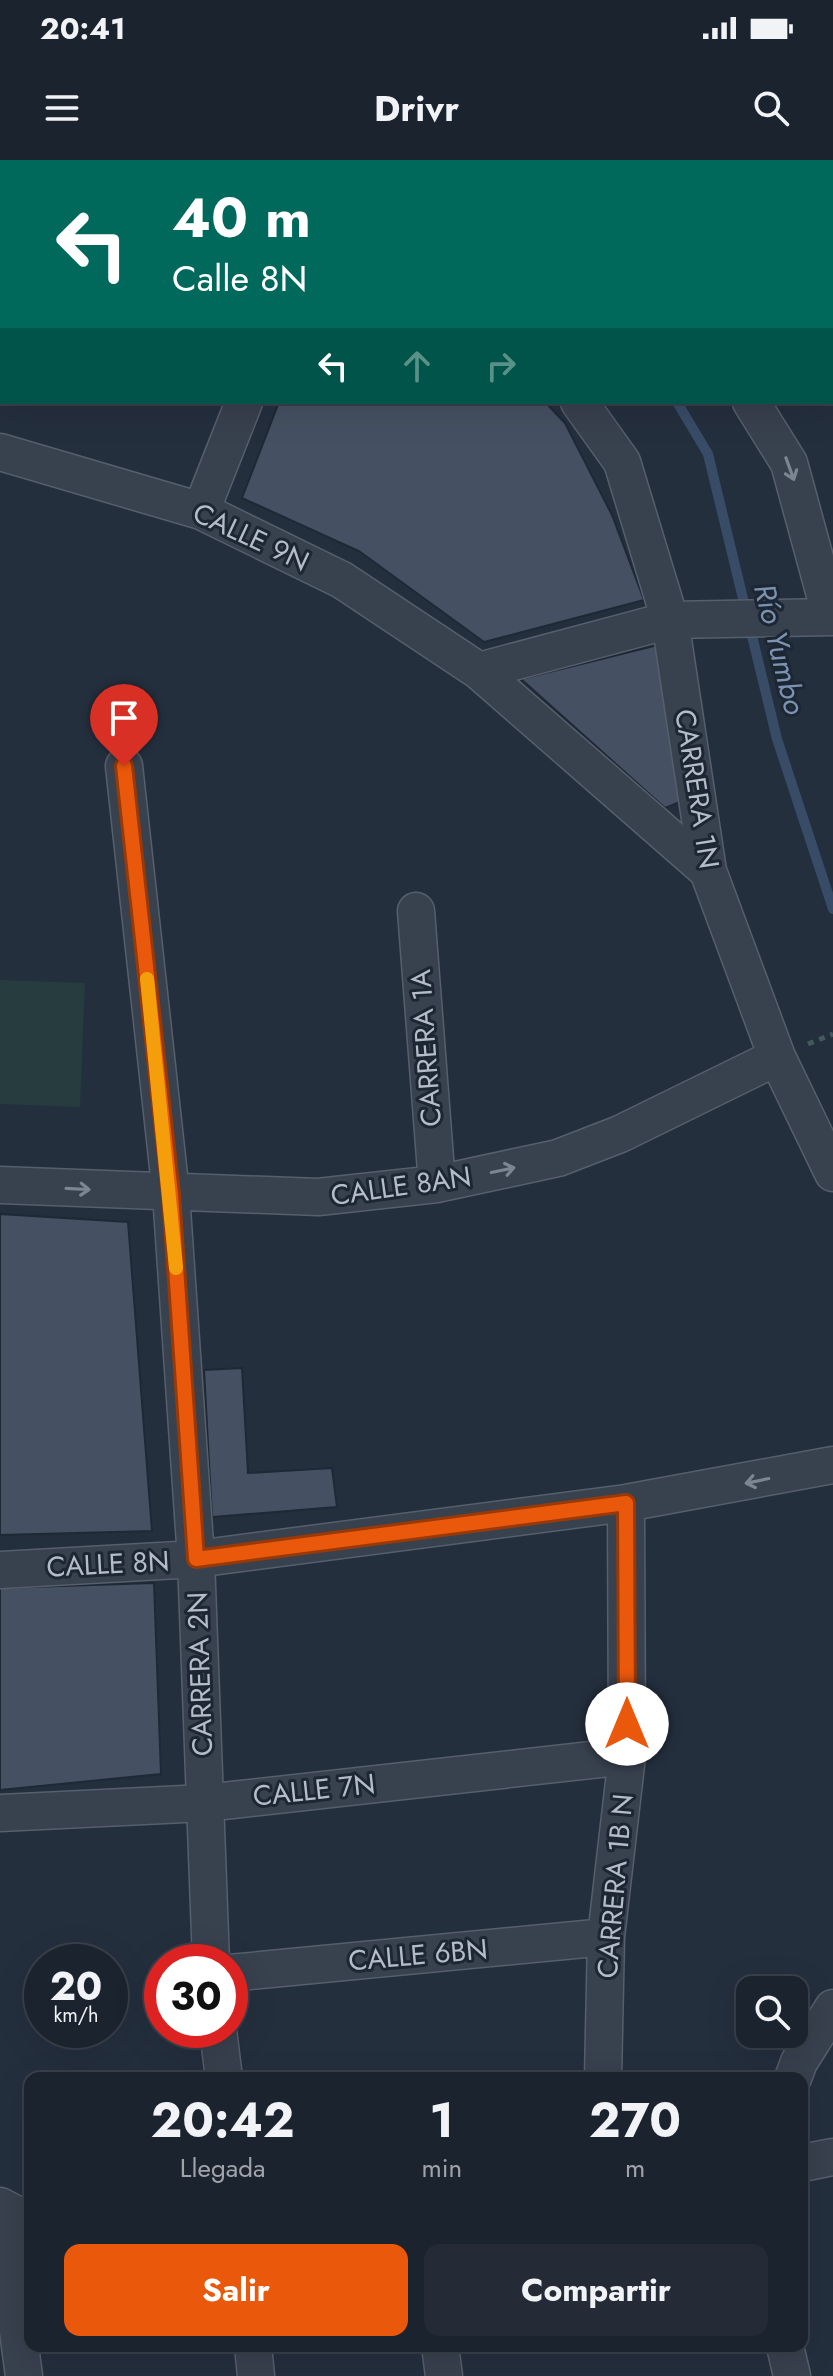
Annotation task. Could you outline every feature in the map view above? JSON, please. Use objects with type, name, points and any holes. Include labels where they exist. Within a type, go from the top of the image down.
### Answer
[{"type":"street","points":[[201,511],[243,404]]},
{"type":"street","name":"CARRERA 1N","points":[[580,404],[622,462],[686,620],[708,871],[777,1057],[833,1173]]},
{"type":"street","points":[[479,671],[686,620],[822,617],[789,463],[752,404]]},
{"type":"street","name":"CALLE 9N","points":[[0,452],[201,511],[342,580],[479,671],[708,871]]},
{"type":"street","name":"CARRERA 2N","points":[[124,766],[171,1194],[196,1559],[210,1944]]},
{"type":"street","name":"CARRERA 1A","points":[[416,911],[437,1184]]},
{"type":"street","name":"CALLE 8AN","points":[[0,1185],[171,1194],[318,1197],[437,1184],[571,1153],[620,1134],[777,1057]]},
{"type":"street","name":"CALLE 8N","points":[[0,1570],[196,1559],[626,1503],[833,1465]]},
{"type":"street","name":"CARRERA 1B N","points":[[603,2072],[606,1937],[627,1756],[626,1503]]},
{"type":"street","name":"CALLE 7N","points":[[0,1813],[205,1803],[627,1756]]},
{"type":"street","name":"CALLE 6BN","points":[[248,1971],[606,1937]]},
{"type":"street","points":[[795,2072],[833,2008]]},
{"type":"street","points":[[220,2048],[223,2072]]},
{"type":"street","points":[[808,2162],[833,2157]]},
{"type":"street","points":[[13,2229],[24,2376]]},
{"type":"street","points":[[254,2352],[256,2376]]},
{"type":"street","points":[[441,2352],[444,2376]]},
{"type":"street","points":[[786,2352],[792,2376]]},
{"type":"path","points":[[816,1041],[833,1034]]},
{"type":"green space","points":[[0,980],[85,983],[80,1107],[0,1104]]},
{"type":"building","points":[[278,404],[547,404],[565,423],[612,515],[644,600],[484,642],[359,551],[242,498]]},
{"type":"building","points":[[670,642],[690,798],[665,808],[521,679]]},
{"type":"building","points":[[0,1214],[128,1222],[152,1531],[0,1535]]},
{"type":"building","points":[[242,1368],[248,1473],[332,1468],[337,1507],[212,1517],[204,1370]]},
{"type":"building","points":[[154,1583],[161,1774],[0,1790],[0,1588]]},
{"type":"waterway","name":"Río Yumbo","points":[[678,404],[708,454],[777,739],[833,909]]},
{"type":"slow traffic","points":[[147,979],[171,1194],[176,1268]]},
{"type":"route","points":[[124,766],[171,1194],[196,1559],[252,1549],[626,1503],[627,1724]]}]
